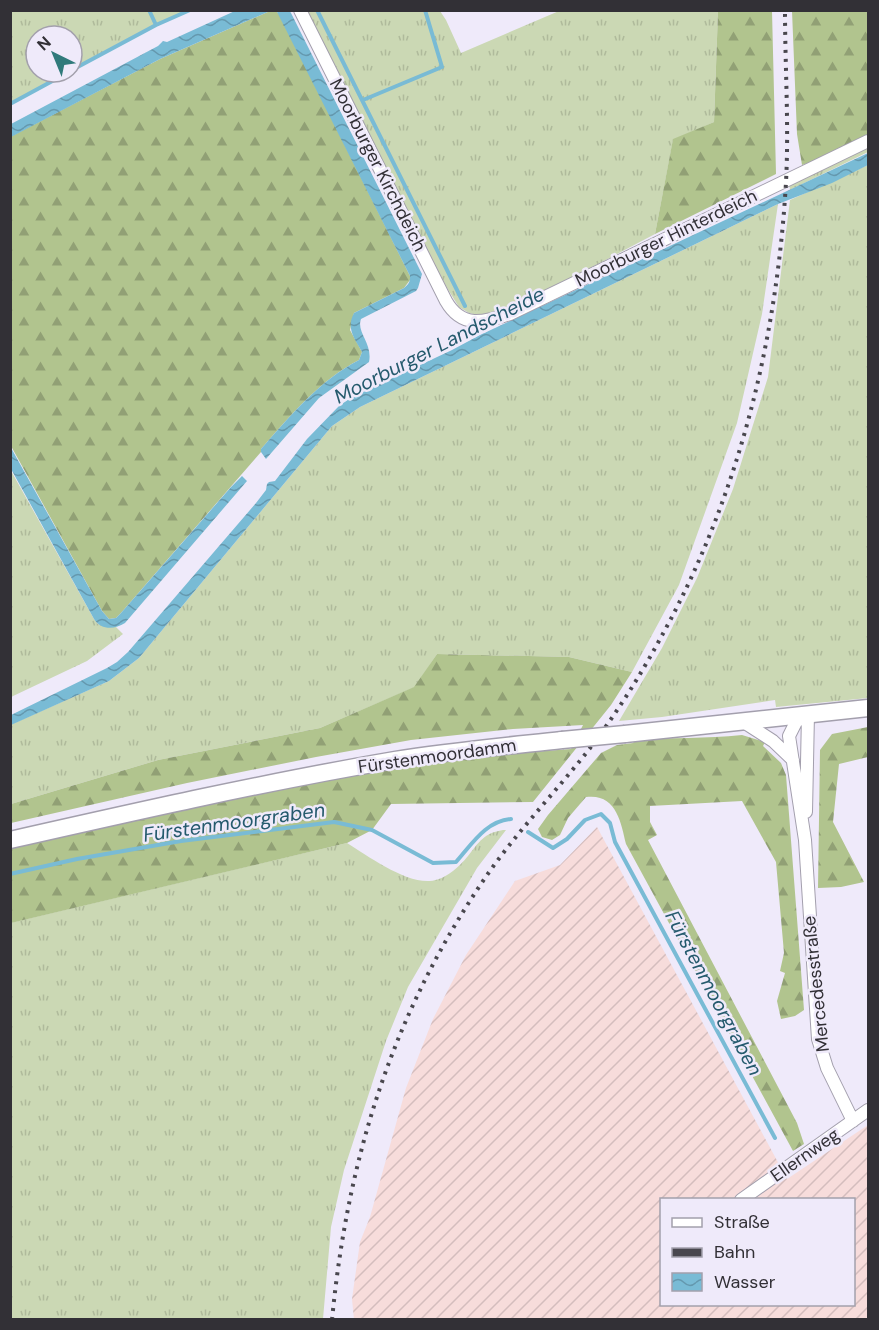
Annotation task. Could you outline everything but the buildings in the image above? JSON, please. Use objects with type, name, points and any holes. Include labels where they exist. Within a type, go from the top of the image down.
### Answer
[{"type":"main road","name":"Fürstenmoordamm","points":[[10,840],[338,770],[455,752],[868,708]]},
{"type":"street","name":"Moorburger Kirchdeich","points":[[300,10],[446,301],[459,317]]},
{"type":"street","name":"Moorburger Hinterdeich","points":[[459,317],[480,321],[510,314],[868,141]]},
{"type":"street","name":"Mercedesstraße","points":[[808,714],[796,722],[790,732],[804,840],[818,1039],[827,1068],[853,1121]]},
{"type":"street","name":"Mercedesstraße","points":[[804,840],[808,790],[808,714]]},
{"type":"street","points":[[742,721],[773,741],[793,760]]},
{"type":"street","name":"Ellernweg","points":[[744,1198],[868,1110]]},
{"type":"shaded area","points":[[597,827],[787,1179],[868,1125],[868,1319],[354,1320],[352,1299],[360,1242],[370,1217],[406,1088],[433,1019],[466,955],[515,881],[560,865]]},
{"type":"green space","points":[[11,10],[190,10],[156,25],[84,64],[84,24],[24,24],[24,84],[47,84],[11,104]]},
{"type":"green space","points":[[270,11],[277,12],[281,17],[410,280],[404,288],[354,313],[350,330],[362,352],[359,360],[318,388],[295,411],[121,613],[116,618],[109,619],[102,611],[11,446],[10,137],[160,59]]},
{"type":"green space","points":[[306,11],[440,11],[461,53],[559,11],[718,11],[714,122],[673,140],[655,234],[513,309],[482,316],[469,313],[459,307],[447,288]]},
{"type":"green space","points":[[718,11],[772,11],[776,174],[655,234],[673,139],[714,122]]},
{"type":"green space","points":[[792,11],[868,11],[868,138],[836,154],[802,165],[797,134]]},
{"type":"green space","points":[[868,146],[868,152],[790,190],[789,183]]},
{"type":"green space","points":[[868,165],[868,698],[776,707],[775,700],[619,721],[662,648],[697,578],[733,489],[768,377],[790,200]]},
{"type":"green space","points":[[778,204],[762,314],[737,423],[679,585],[632,672],[569,657],[437,654],[415,687],[320,728],[158,760],[11,804],[10,725],[109,681],[139,658],[332,426],[360,407]]},
{"type":"green space","points":[[10,469],[94,619],[98,624],[116,627],[123,634],[87,661],[11,697]]},
{"type":"green space","points":[[437,654],[569,657],[632,672],[611,705],[533,802],[391,804],[372,830],[347,843],[11,923],[10,846],[372,771],[463,757],[571,749],[583,725],[513,729],[411,740],[187,783],[11,823],[11,804],[158,760],[320,728],[414,687]]},
{"type":"green space","points":[[868,727],[868,757],[839,764],[833,822],[864,882],[841,887],[818,888],[820,750],[832,734]]},
{"type":"green space","points":[[742,735],[765,742],[763,746],[781,763],[786,775],[804,1010],[795,1016],[781,1019],[777,1001],[785,973],[780,971],[784,953],[776,862],[742,801],[650,806],[650,822],[657,835],[648,840],[797,1123],[804,1144],[793,1151],[626,844],[619,818],[611,804],[596,797],[586,797],[568,818],[560,835],[552,840],[542,837],[538,829],[601,753],[617,745],[633,743],[635,740]]},
{"type":"green space","points":[[506,830],[477,868],[408,987],[386,1041],[344,1170],[331,1227],[323,1319],[11,1319],[10,923],[347,843],[409,878],[436,880],[456,868],[486,836],[496,831]]},
{"type":"water","points":[[237,10],[289,10],[422,274],[416,291],[361,319],[361,329],[369,350],[369,362],[319,398],[266,459],[261,449],[295,411],[318,388],[359,360],[362,352],[351,328],[354,313],[404,288],[409,283],[410,276],[277,12],[270,11],[160,59],[11,137],[11,124],[158,46],[163,41],[167,42]]},
{"type":"water","points":[[868,153],[868,165],[832,183],[778,204],[360,407],[332,426],[139,658],[109,681],[11,725],[11,715],[107,668],[128,652],[256,503],[266,490],[267,484],[275,481],[307,439],[339,406],[352,397]]},
{"type":"water","points":[[10,446],[102,611],[109,619],[116,618],[121,613],[231,487],[242,476],[247,481],[125,623],[108,628],[100,625],[94,619],[11,469]]},
{"type":"waterway","points":[[84,64],[156,25],[149,10]]},
{"type":"waterway","points":[[156,25],[190,10]]},
{"type":"waterway","points":[[317,10],[465,306]]},
{"type":"waterway","points":[[363,100],[442,67],[425,10]]},
{"type":"waterway","points":[[10,104],[47,84]]},
{"type":"waterway","name":"Fürstenmoorgraben","points":[[528,832],[553,848],[567,839],[585,820],[601,814],[610,823],[615,842],[775,1138]]},
{"type":"waterway","name":"Fürstenmoorgraben","points":[[10,874],[77,859],[181,841],[334,822],[372,830],[433,863],[456,862],[487,829],[494,824],[511,819]]},
{"type":"railway","points":[[332,1320],[339,1258],[364,1140],[403,1028],[428,973],[458,920],[492,868],[587,752],[635,683],[687,586],[732,475],[763,360],[781,242],[787,161],[785,10]]},
{"type":"water label","name":"Moorburger Landscheide","points":[[439,345]]}]
